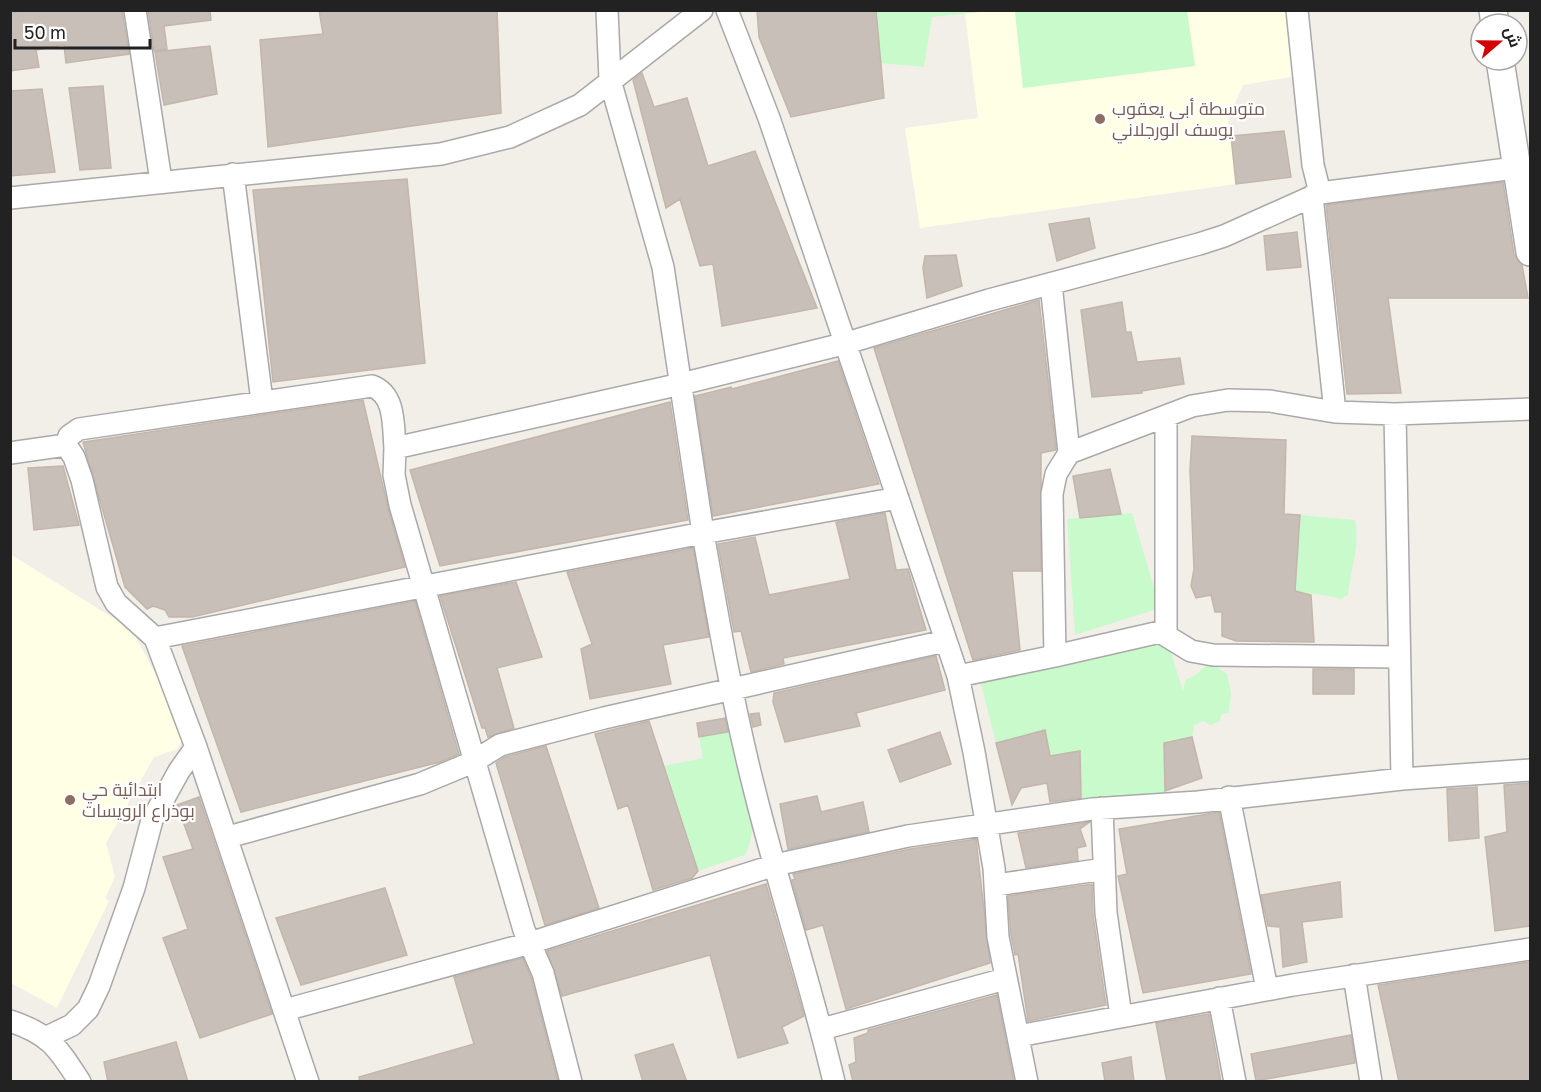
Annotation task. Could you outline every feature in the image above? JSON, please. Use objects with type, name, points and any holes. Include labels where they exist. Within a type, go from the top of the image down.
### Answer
[{"type":"street","points":[[135,10],[161,181]]},
{"type":"street","points":[[607,10],[610,80],[663,267],[703,533],[732,689],[754,791],[822,1029],[832,1081]]},
{"type":"street","points":[[10,198],[441,154],[498,140],[538,126],[580,105],[702,10]]},
{"type":"street","points":[[727,10],[769,118],[958,676],[996,885],[998,937],[1005,979],[1027,1082]]},
{"type":"street","points":[[1297,10],[1335,412]]},
{"type":"street","points":[[1502,72],[1530,252]]},
{"type":"street","points":[[395,448],[681,384],[847,343],[1224,236],[1316,194],[1515,168]]},
{"type":"street","points":[[233,174],[262,401]]},
{"type":"street","points":[[1051,284],[1069,453],[1056,474],[1052,494],[1055,656]]},
{"type":"street","points":[[66,445],[69,436],[79,429],[372,386],[382,391],[389,402],[395,448],[394,479],[422,587],[473,762],[530,943],[549,992],[571,1082]]},
{"type":"street","points":[[1069,453],[1192,406],[1247,399],[1335,412],[1395,414],[1530,410]]},
{"type":"street","points":[[1395,414],[1402,779]]},
{"type":"street","points":[[1166,417],[1166,634]]},
{"type":"street","points":[[10,453],[66,445]]},
{"type":"street","points":[[66,445],[74,457],[81,480],[107,587],[116,603],[155,638],[228,837],[308,1082]]},
{"type":"street","points":[[155,638],[898,498]]},
{"type":"street","points":[[958,676],[1155,633],[1166,634],[1191,651],[1213,655],[1398,657]]},
{"type":"street","points":[[228,837],[420,784],[473,762],[500,745],[945,641]]},
{"type":"street","points":[[45,1038],[72,1025],[87,1009],[99,986],[134,888],[152,820],[179,771],[196,747]]},
{"type":"street","points":[[285,1010],[530,943],[775,865],[908,836],[1102,808],[1229,798],[1402,779],[1530,770]]},
{"type":"street","points":[[1229,798],[1267,989]]},
{"type":"street","points":[[1102,808],[1111,956],[1121,1016]]},
{"type":"street","points":[[996,885],[1104,869]]},
{"type":"street","points":[[1018,1036],[1267,989],[1530,949]]},
{"type":"street","points":[[1354,975],[1371,1082]]},
{"type":"street","points":[[822,1029],[1005,979]]},
{"type":"street","points":[[1219,998],[1234,1082]]},
{"type":"street","points":[[10,1021],[36,1030],[59,1050],[80,1082]]},
{"type":"shaded area","name":"متوسطة أبي يعقوب يوسف الورجلاني","points":[[989,10],[1015,11],[1023,87],[1195,66],[1187,11],[1292,11],[1302,75],[1243,85],[1228,120],[1236,184],[920,228],[905,128],[978,118],[965,13]]},
{"type":"shaded area","name":"ابتدائية حي بوذراع الرويسات","points":[[10,554],[131,629],[187,732],[177,749],[154,757],[106,843],[115,877],[105,898],[109,901],[57,1008],[11,983]]},
{"type":"green space","points":[[876,11],[989,11],[932,17],[924,67],[879,63]]},
{"type":"green space","points":[[1015,11],[1187,11],[1195,66],[1023,88]]},
{"type":"green space","points":[[1132,513],[1160,608],[1075,635],[1067,519]]},
{"type":"green space","points":[[1300,515],[1355,520],[1356,549],[1348,595],[1340,599],[1295,591]]},
{"type":"green space","points":[[1166,636],[1183,691],[1186,679],[1211,663],[1227,674],[1231,693],[1229,712],[1221,715],[1220,721],[1210,725],[1204,721],[1194,725],[1192,737],[1164,744],[1165,793],[1081,800],[1080,751],[1050,756],[1045,730],[996,743],[979,676]]},
{"type":"green space","points":[[738,730],[753,809],[750,840],[745,855],[698,871],[664,766],[703,758],[699,737]]},
{"type":"building","points":[[22,10],[122,10],[129,54],[66,63],[64,45],[36,50],[39,67],[10,71],[10,14]]},
{"type":"building","points":[[148,10],[210,10],[211,20],[164,26],[167,49],[154,51]]},
{"type":"building","points":[[319,10],[497,10],[501,113],[268,147],[260,40],[323,34]]},
{"type":"building","points":[[757,10],[876,10],[884,98],[791,117],[759,37]]},
{"type":"building","points":[[210,46],[217,94],[164,105],[155,52]]},
{"type":"building","points":[[642,73],[654,107],[687,98],[708,166],[755,151],[817,308],[722,326],[713,264],[700,266],[680,199],[666,208],[633,80]]},
{"type":"building","points":[[103,86],[111,168],[80,170],[69,88]]},
{"type":"building","points":[[42,89],[55,172],[10,176],[10,91]]},
{"type":"building","points":[[1284,131],[1291,177],[1236,184],[1231,136]]},
{"type":"building","points":[[407,179],[425,363],[273,382],[253,190]]},
{"type":"building","points":[[1503,182],[1514,254],[1522,265],[1528,298],[1388,298],[1401,393],[1347,394],[1326,205]]},
{"type":"building","points":[[1089,218],[1095,248],[1057,261],[1049,224]]},
{"type":"building","points":[[1297,232],[1301,267],[1267,270],[1264,236]]},
{"type":"building","points":[[956,255],[962,286],[927,298],[923,268],[925,256]]},
{"type":"building","points":[[1039,300],[1056,450],[1041,453],[1041,571],[1012,571],[1020,650],[973,660],[874,348]]},
{"type":"building","points":[[1122,302],[1126,332],[1131,332],[1137,362],[1180,358],[1184,384],[1142,391],[1142,393],[1092,397],[1081,310]]},
{"type":"building","points":[[838,361],[879,484],[713,516],[695,396],[731,387],[732,389]]},
{"type":"building","points":[[363,400],[388,508],[405,567],[192,617],[169,617],[165,610],[153,606],[147,609],[125,587],[83,442]]},
{"type":"building","points":[[670,402],[688,520],[440,566],[410,470]]},
{"type":"building","points":[[1192,436],[1286,440],[1284,514],[1300,515],[1295,591],[1311,595],[1314,642],[1236,641],[1222,636],[1222,612],[1215,612],[1211,595],[1196,598],[1191,586],[1194,569],[1190,470]]},
{"type":"building","points":[[63,466],[79,525],[34,530],[28,468]]},
{"type":"building","points":[[1110,469],[1121,514],[1080,518],[1073,476]]},
{"type":"building","points":[[885,513],[896,570],[908,569],[926,630],[783,658],[784,664],[751,672],[741,631],[734,632],[718,544],[755,537],[769,595],[850,579],[836,522]]},
{"type":"building","points":[[693,548],[709,637],[663,645],[671,684],[590,699],[581,649],[592,644],[567,572]]},
{"type":"building","points":[[516,582],[542,657],[497,668],[514,728],[488,737],[485,728],[482,728],[440,596]]},
{"type":"building","points":[[415,601],[459,754],[440,762],[241,812],[182,646]]},
{"type":"building","points":[[936,656],[945,690],[856,713],[860,726],[785,742],[773,702],[774,693]]},
{"type":"building","points":[[1313,669],[1354,669],[1354,694],[1313,694]]},
{"type":"building","points":[[759,713],[761,725],[753,727],[750,714]]},
{"type":"building","points":[[725,718],[728,732],[699,737],[697,723]]},
{"type":"building","points":[[649,721],[698,871],[692,878],[653,890],[628,805],[618,809],[595,734]]},
{"type":"building","points":[[1045,730],[1050,756],[1080,751],[1081,798],[1050,802],[1047,783],[1021,788],[1012,805],[996,743]]},
{"type":"building","points":[[940,732],[951,764],[900,782],[888,750]]},
{"type":"building","points":[[1192,737],[1202,778],[1165,791],[1164,743]]},
{"type":"building","points":[[546,746],[599,908],[545,925],[496,763],[505,757]]},
{"type":"building","points":[[1530,783],[1530,926],[1495,931],[1485,837],[1507,832],[1504,785]]},
{"type":"building","points":[[1477,787],[1479,838],[1449,841],[1447,789]]},
{"type":"building","points":[[817,796],[821,812],[863,802],[869,832],[788,849],[780,804]]},
{"type":"building","points":[[199,797],[272,1014],[200,1038],[163,938],[188,929],[163,857],[193,849],[177,805]]},
{"type":"building","points":[[1219,812],[1251,974],[1143,993],[1118,876],[1127,874],[1119,829]]},
{"type":"building","points":[[1090,822],[1080,829],[1086,846],[1077,848],[1078,860],[1026,868],[1018,833]]},
{"type":"building","points":[[976,839],[990,963],[846,1009],[823,925],[806,930],[792,880],[795,879],[793,874],[910,849]]},
{"type":"building","points":[[1340,882],[1342,917],[1302,922],[1307,962],[1283,967],[1280,927],[1268,926],[1261,895]]},
{"type":"building","points":[[766,884],[804,1016],[782,1027],[788,1043],[738,1058],[710,955],[562,996],[547,951]]},
{"type":"building","points":[[1092,884],[1093,915],[1106,1005],[1028,1021],[1018,954],[1015,955],[1011,935],[1008,896]]},
{"type":"building","points":[[385,888],[407,955],[301,985],[276,918]]},
{"type":"building","points":[[523,958],[531,977],[558,1082],[360,1082],[359,1077],[474,1044],[454,977]]},
{"type":"building","points":[[1530,962],[1530,1082],[1399,1082],[1378,985]]},
{"type":"building","points":[[997,995],[1014,1082],[853,1082],[849,1065],[856,1062],[854,1038],[868,1033],[868,1030]]},
{"type":"building","points":[[1209,1014],[1221,1082],[1167,1082],[1156,1023]]},
{"type":"building","points":[[1351,1035],[1355,1063],[1256,1081],[1251,1054]]},
{"type":"building","points":[[176,1042],[188,1082],[108,1082],[104,1062]]},
{"type":"building","points":[[673,1044],[687,1082],[643,1082],[635,1055]]},
{"type":"building","points":[[1131,1057],[1134,1082],[1105,1082],[1102,1063]]},
{"type":"place","name":"متوسطة أبي يعقوب يوسف الورجلاني","points":[[1100,119]]},
{"type":"place","name":"ابتدائية حي بوذراع الرويسات","points":[[70,800]]}]
